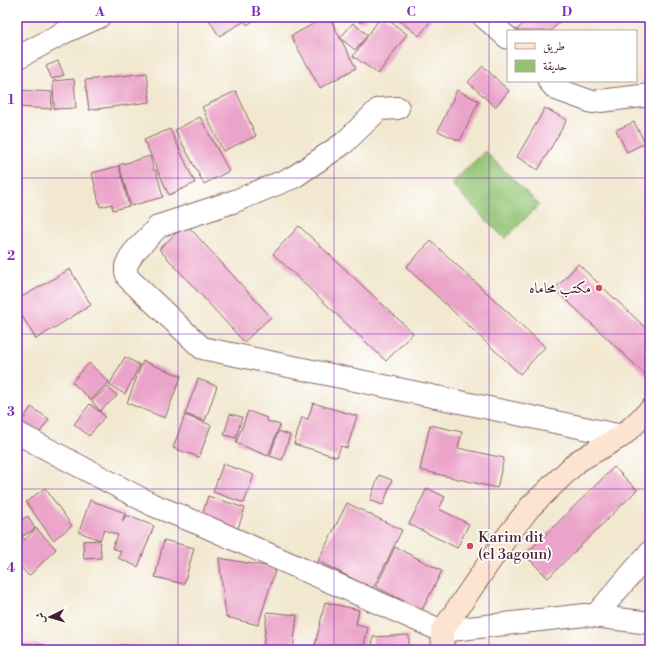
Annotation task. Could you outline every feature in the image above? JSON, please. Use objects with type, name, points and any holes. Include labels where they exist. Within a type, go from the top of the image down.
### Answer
[{"type":"street","points":[[17,58],[65,32],[99,17]]},
{"type":"street","points":[[484,17],[507,37]]},
{"type":"street","points":[[549,82],[556,89],[592,102],[650,95]]},
{"type":"street","points":[[398,108],[379,109],[344,143],[294,177],[235,201],[159,226],[133,253],[126,266],[128,278],[202,348],[622,436]]},
{"type":"street","points":[[443,640],[506,538],[530,507],[578,461],[622,436],[650,410]]},
{"type":"street","points":[[17,433],[153,505],[207,527],[443,640],[585,616],[650,623]]},
{"type":"street","points":[[596,616],[650,552]]},
{"type":"green space","points":[[485,151],[539,205],[505,239],[451,184]]},
{"type":"building","points":[[54,17],[88,17],[62,33]]},
{"type":"building","points":[[207,17],[259,17],[247,25],[245,21],[219,36]]},
{"type":"building","points":[[326,17],[329,17],[356,68],[320,88],[291,36]]},
{"type":"building","points":[[356,17],[369,17],[360,23]]},
{"type":"building","points":[[381,17],[384,17],[407,34],[378,74],[353,56]]},
{"type":"building","points":[[434,17],[419,36],[396,18]]},
{"type":"building","points":[[525,17],[564,17],[552,30],[517,30],[527,19]]},
{"type":"building","points":[[353,23],[368,35],[355,50],[340,38]]},
{"type":"building","points":[[58,61],[64,75],[52,79],[46,66]]},
{"type":"building","points":[[483,66],[509,91],[495,107],[468,82]]},
{"type":"building","points":[[147,73],[150,102],[89,110],[85,80]]},
{"type":"building","points":[[74,79],[76,108],[54,109],[53,81]]},
{"type":"building","points":[[17,90],[52,92],[51,109],[17,107]]},
{"type":"building","points":[[457,90],[479,101],[460,141],[438,131]]},
{"type":"building","points":[[236,91],[256,136],[223,151],[202,107]]},
{"type":"building","points":[[545,108],[567,120],[538,170],[517,157]]},
{"type":"building","points":[[200,117],[229,171],[204,184],[175,130]]},
{"type":"building","points":[[634,122],[645,143],[627,152],[616,130]]},
{"type":"building","points":[[170,129],[195,183],[169,195],[144,140]]},
{"type":"building","points":[[150,156],[154,171],[156,170],[163,197],[131,206],[119,165]]},
{"type":"building","points":[[119,166],[129,206],[113,210],[112,204],[100,207],[92,173]]},
{"type":"building","points":[[186,224],[271,317],[244,342],[159,249]]},
{"type":"building","points":[[299,226],[413,333],[386,361],[273,254]]},
{"type":"building","points":[[431,241],[545,347],[520,374],[406,267]]},
{"type":"building","points":[[578,264],[650,332],[650,379],[555,289]]},
{"type":"building","points":[[70,269],[91,305],[36,339],[17,308],[17,300]]},
{"type":"building","points":[[125,357],[140,365],[125,394],[109,385]]},
{"type":"building","points":[[143,361],[181,376],[165,418],[127,403]]},
{"type":"building","points":[[89,363],[109,382],[91,400],[72,382]]},
{"type":"building","points":[[198,379],[217,386],[205,421],[185,414]]},
{"type":"building","points":[[108,387],[117,396],[100,411],[92,401]]},
{"type":"building","points":[[313,403],[357,416],[347,448],[341,446],[337,457],[294,444],[302,417],[308,419]]},
{"type":"building","points":[[90,404],[105,416],[89,436],[74,424]]},
{"type":"building","points":[[31,407],[49,419],[34,441],[17,429]]},
{"type":"building","points":[[248,411],[267,418],[267,421],[280,425],[268,456],[236,443]]},
{"type":"building","points":[[230,414],[242,417],[236,438],[224,435]]},
{"type":"building","points":[[185,415],[211,425],[199,457],[173,448]]},
{"type":"building","points":[[430,425],[462,432],[458,448],[504,458],[497,488],[420,470]]},
{"type":"building","points":[[278,431],[290,435],[282,460],[270,456]]},
{"type":"building","points":[[223,464],[254,475],[244,503],[213,492]]},
{"type":"building","points":[[614,467],[637,490],[548,578],[525,555]]},
{"type":"building","points":[[379,475],[392,480],[383,505],[370,500]]},
{"type":"building","points":[[45,488],[72,526],[53,540],[26,502]]},
{"type":"building","points":[[427,488],[445,497],[439,509],[469,524],[457,548],[409,524]]},
{"type":"building","points":[[208,496],[245,508],[237,531],[201,519]]},
{"type":"building","points":[[90,500],[125,513],[122,522],[126,515],[154,526],[138,567],[118,558],[121,551],[112,548],[118,535],[104,530],[100,540],[79,532]]},
{"type":"building","points":[[347,503],[402,530],[373,589],[318,561]]},
{"type":"building","points":[[28,516],[35,529],[23,536],[17,526],[17,522]]},
{"type":"building","points":[[36,528],[56,549],[29,576],[17,563],[17,532],[25,540]]},
{"type":"building","points":[[100,540],[101,558],[84,559],[83,541]]},
{"type":"building","points":[[164,540],[194,548],[184,584],[155,577]]},
{"type":"building","points":[[395,547],[442,571],[422,610],[376,587]]},
{"type":"building","points":[[219,558],[276,568],[258,625],[226,617]]},
{"type":"building","points":[[325,602],[359,610],[356,624],[368,627],[363,650],[314,650]]},
{"type":"building","points":[[267,612],[297,615],[293,650],[263,649]]},
{"type":"building","points":[[409,635],[409,650],[372,650],[373,637]]},
{"type":"building","points":[[17,643],[45,645],[45,650],[17,650]]},
{"type":"building","points":[[120,645],[143,649],[143,650],[119,650]]},
{"type":"place","name":"مكتب محاماه","points":[[599,288]]},
{"type":"place","name":"Karim dit (el 3agoun)","points":[[470,546]]}]
